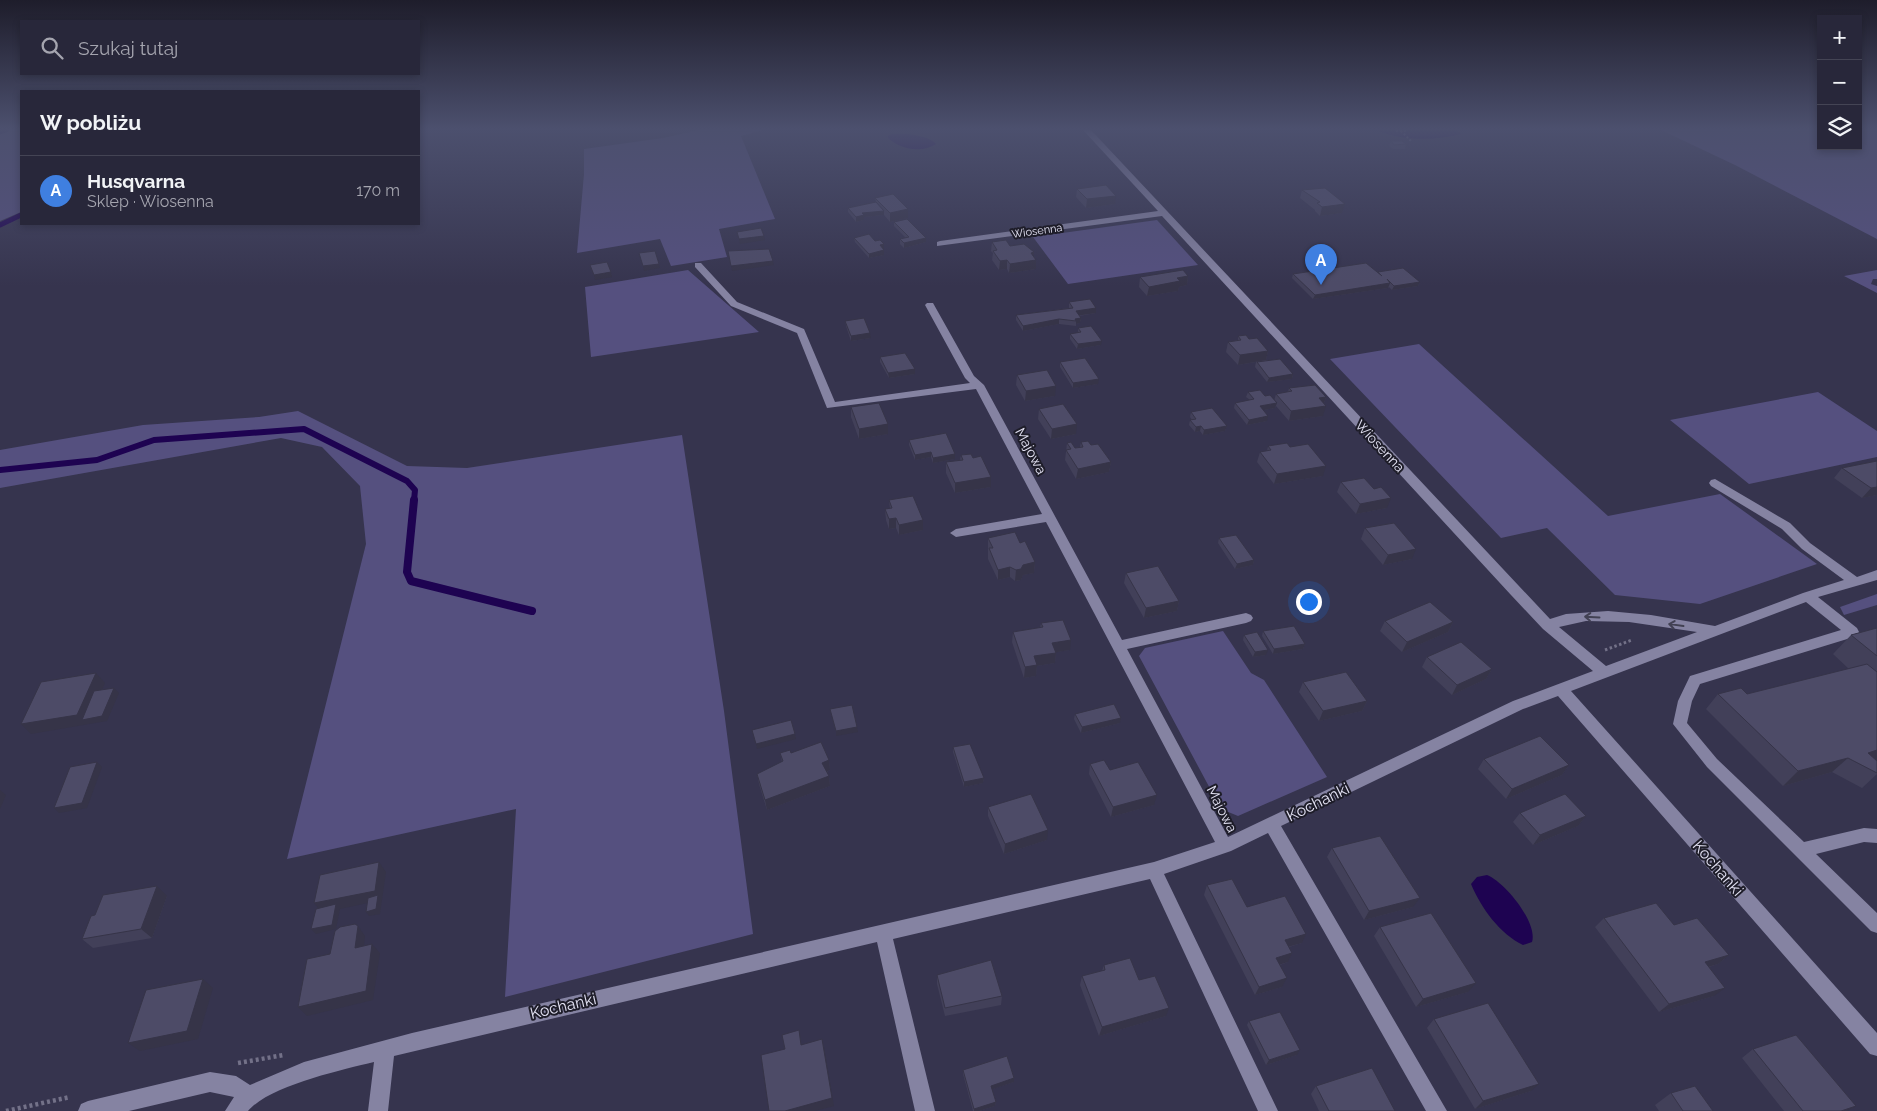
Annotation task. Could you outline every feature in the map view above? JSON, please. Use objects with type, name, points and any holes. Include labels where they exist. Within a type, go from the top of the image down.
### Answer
[{"type":"street","name":"Wiosenna","points":[[1135,182],[1548,625],[1604,672]]},
{"type":"street","name":"Wiosenna","points":[[940,244],[1164,213]]},
{"type":"street","points":[[698,265],[734,304],[800,331],[831,406],[979,385]]},
{"type":"street","name":"Majowa","points":[[930,305],[970,378],[979,385],[1225,846]]},
{"type":"street","points":[[1715,483],[1786,526],[1806,546],[1854,582]]},
{"type":"street","points":[[956,533],[1049,517]]},
{"type":"street","name":"Kochanki","points":[[235,1111],[248,1096],[304,1071],[385,1049],[1154,870],[1225,846],[1518,705],[1808,596],[1877,575]]},
{"type":"street","points":[[1808,596],[1852,632],[1695,680],[1686,693],[1681,709],[1680,724],[1712,763],[1877,925]]},
{"type":"street","points":[[1548,625],[1563,619],[1582,616],[1637,619],[1716,630]]},
{"type":"street","points":[[1118,646],[1246,618]]},
{"type":"street","name":"Kochanki","points":[[1560,688],[1877,1047]]},
{"type":"street","points":[[1272,824],[1437,1111]]},
{"type":"street","points":[[1802,850],[1864,835],[1877,836]]},
{"type":"street","points":[[1154,870],[1268,1111]]},
{"type":"street","points":[[883,933],[925,1111]]},
{"type":"street","points":[[378,1111],[385,1049]]},
{"type":"street","points":[[88,1111],[210,1082],[236,1086],[248,1096]]},
{"type":"path","points":[[229,1064],[265,1060],[293,1053]]},
{"type":"path","points":[[6,1111],[74,1096]]},
{"type":"shaded area","points":[[0,182],[20,182],[20,212],[0,221]]},
{"type":"shaded area","points":[[583,182],[760,182],[775,219],[719,229],[727,257],[671,266],[660,239],[577,253]]},
{"type":"shaded area","points":[[1767,182],[1877,182],[1877,239]]},
{"type":"shaded area","points":[[1157,220],[1198,265],[1068,284],[1033,237]]},
{"type":"shaded area","points":[[688,270],[759,332],[591,357],[585,287]]},
{"type":"shaded area","points":[[1877,270],[1877,279],[1873,279],[1871,284],[1877,286],[1877,293],[1844,276]]},
{"type":"shaded area","points":[[1419,344],[1608,516],[1720,494],[1817,564],[1700,604],[1615,595],[1547,528],[1501,538],[1330,359]]},
{"type":"shaded area","points":[[1818,392],[1877,431],[1877,457],[1749,484],[1670,420]]},
{"type":"shaded area","points":[[298,411],[407,466],[467,468],[682,435],[724,711],[753,934],[505,997],[516,809],[287,859],[366,544],[360,486],[322,447],[281,438],[0,488],[0,450],[143,425],[259,417]]},
{"type":"shaded area","points":[[1877,594],[1877,605],[1844,615],[1840,607]]},
{"type":"shaded area","points":[[1223,631],[1251,673],[1264,680],[1327,777],[1238,816],[1221,809],[1139,656],[1145,648]]},
{"type":"shaded area","points":[[1487,875],[1511,894],[1519,904],[1530,924],[1533,934],[1532,942],[1523,945],[1515,940],[1499,927],[1486,911],[1471,884],[1477,877]]},
{"type":"building","points":[[1106,185],[1116,196],[1087,199],[1077,189]]},
{"type":"building","points":[[1325,188],[1345,204],[1322,207],[1317,203],[1320,202],[1302,190]]},
{"type":"building","points":[[893,194],[908,209],[890,213],[875,198]]},
{"type":"building","points":[[876,202],[884,211],[862,213],[864,215],[856,217],[848,208]]},
{"type":"building","points":[[907,219],[926,238],[904,243],[900,239],[909,237],[894,222]]},
{"type":"building","points":[[761,228],[764,236],[739,239],[737,232]]},
{"type":"building","points":[[869,234],[875,241],[880,240],[884,244],[880,245],[884,250],[869,254],[854,238]]},
{"type":"building","points":[[1006,240],[1010,246],[1024,244],[1034,252],[1031,253],[1036,260],[1010,264],[1007,260],[1000,261],[993,251],[997,250],[992,242]]},
{"type":"building","points":[[769,249],[773,261],[731,266],[728,251]]},
{"type":"building","points":[[655,251],[659,264],[643,266],[639,253]]},
{"type":"building","points":[[607,262],[611,272],[594,275],[590,265]]},
{"type":"building","points":[[1366,263],[1382,276],[1378,272],[1403,268],[1420,282],[1394,286],[1387,279],[1390,283],[1315,295],[1293,274]]},
{"type":"building","points":[[1183,270],[1188,276],[1177,278],[1180,281],[1149,287],[1140,277]]},
{"type":"building","points":[[1090,299],[1096,308],[1076,311],[1081,318],[1075,319],[1076,321],[1059,319],[1023,326],[1016,315],[1073,308],[1069,302]]},
{"type":"building","points":[[864,318],[870,333],[851,336],[845,321]]},
{"type":"building","points":[[1091,326],[1102,341],[1078,344],[1070,334],[1081,332],[1078,328]]},
{"type":"building","points":[[1246,335],[1249,339],[1257,338],[1268,351],[1240,355],[1228,342],[1241,340],[1238,336]]},
{"type":"building","points":[[905,353],[915,369],[888,373],[880,357]]},
{"type":"building","points":[[1085,358],[1099,379],[1073,383],[1060,362]]},
{"type":"building","points":[[1280,359],[1293,374],[1269,378],[1257,362]]},
{"type":"building","points":[[1047,370],[1056,386],[1026,391],[1017,375]]},
{"type":"building","points":[[1315,385],[1326,397],[1319,398],[1326,406],[1291,411],[1276,394],[1292,391],[1289,388]]},
{"type":"building","points":[[1260,390],[1265,396],[1270,395],[1277,403],[1260,406],[1268,416],[1249,420],[1235,403],[1254,399],[1248,392]]},
{"type":"building","points":[[879,403],[888,424],[859,429],[851,407]]},
{"type":"building","points":[[1063,404],[1077,424],[1052,429],[1039,409]]},
{"type":"building","points":[[1212,408],[1227,426],[1204,430],[1201,426],[1196,427],[1190,420],[1196,419],[1191,412]]},
{"type":"building","points":[[946,433],[955,454],[933,458],[931,452],[915,455],[909,440]]},
{"type":"building","points":[[1088,441],[1091,445],[1098,444],[1111,462],[1078,469],[1066,450],[1071,449],[1067,443],[1071,442],[1075,448],[1083,447],[1081,442]]},
{"type":"building","points":[[1287,443],[1290,447],[1308,444],[1326,466],[1277,474],[1260,452],[1271,450],[1268,446]]},
{"type":"building","points":[[971,454],[973,458],[981,456],[991,477],[955,483],[946,462],[963,460],[961,455]]},
{"type":"building","points":[[1877,461],[1877,487],[1871,488],[1842,468]]},
{"type":"building","points":[[1364,478],[1374,489],[1381,487],[1391,498],[1360,504],[1341,482]]},
{"type":"building","points":[[913,496],[923,520],[899,525],[896,518],[889,519],[885,509],[892,508],[889,500]]},
{"type":"building","points":[[1394,523],[1416,549],[1388,555],[1365,528]]},
{"type":"building","points":[[1015,532],[1020,543],[1025,541],[1035,562],[1023,565],[1021,569],[1016,570],[1010,567],[998,570],[989,548],[993,548],[988,538]]},
{"type":"building","points":[[1236,535],[1254,560],[1237,564],[1219,538]]},
{"type":"building","points":[[1158,566],[1179,601],[1146,608],[1126,573]]},
{"type":"building","points":[[1430,602],[1453,622],[1407,642],[1385,621]]},
{"type":"building","points":[[1063,620],[1071,640],[1052,643],[1056,653],[1034,656],[1037,665],[1025,667],[1013,632],[1043,627],[1041,623]]},
{"type":"building","points":[[1294,626],[1305,644],[1274,649],[1263,631]]},
{"type":"building","points":[[1877,628],[1877,656],[1851,635]]},
{"type":"building","points":[[1257,632],[1268,650],[1255,652],[1244,635]]},
{"type":"building","points":[[1461,642],[1492,669],[1457,685],[1427,657]]},
{"type":"building","points":[[1867,664],[1877,672],[1877,750],[1868,753],[1877,761],[1877,773],[1848,758],[1798,771],[1718,694],[1741,688],[1747,694]]},
{"type":"building","points":[[1346,672],[1367,701],[1323,711],[1303,682]]},
{"type":"building","points":[[96,673],[77,715],[21,724],[41,682]]},
{"type":"building","points":[[114,688],[102,716],[82,720],[94,691]]},
{"type":"building","points":[[1114,704],[1121,718],[1082,727],[1075,714]]},
{"type":"building","points":[[852,705],[857,727],[836,731],[830,709]]},
{"type":"building","points":[[791,720],[795,734],[756,744],[752,730]]},
{"type":"building","points":[[1540,736],[1569,765],[1512,789],[1484,759]]},
{"type":"building","points":[[821,742],[829,760],[822,763],[829,776],[765,800],[757,774],[783,761],[780,753],[790,750],[791,753]]},
{"type":"building","points":[[970,744],[984,778],[964,782],[953,747]]},
{"type":"building","points":[[1104,760],[1110,770],[1138,762],[1157,795],[1113,807],[1090,764]]},
{"type":"building","points":[[97,762],[82,803],[54,808],[70,767]]},
{"type":"building","points":[[1031,794],[1048,830],[1005,844],[988,807]]},
{"type":"building","points":[[1565,794],[1586,816],[1540,835],[1520,813]]},
{"type":"building","points":[[1380,836],[1420,898],[1369,911],[1332,848]]},
{"type":"building","points":[[379,862],[375,891],[314,903],[320,875]]},
{"type":"building","points":[[1232,879],[1247,907],[1285,896],[1306,934],[1285,940],[1292,953],[1276,958],[1287,978],[1259,987],[1207,885]]},
{"type":"building","points":[[157,886],[141,929],[82,939],[91,916],[95,915],[103,895]]},
{"type":"building","points":[[378,895],[376,909],[366,912],[368,898]]},
{"type":"building","points":[[1656,903],[1674,925],[1697,918],[1729,955],[1705,962],[1725,988],[1669,1004],[1604,918]]},
{"type":"building","points":[[336,904],[332,925],[311,929],[316,909]]},
{"type":"building","points":[[1431,913],[1476,983],[1423,999],[1380,927]]},
{"type":"building","points":[[355,924],[358,926],[355,948],[372,944],[366,991],[298,1007],[307,959],[330,954],[335,931],[340,927]]},
{"type":"building","points":[[1130,958],[1139,980],[1155,976],[1169,1008],[1102,1027],[1082,976],[1105,970],[1104,965]]},
{"type":"building","points":[[991,960],[1002,996],[945,1008],[937,975]]},
{"type":"building","points":[[203,979],[187,1031],[128,1043],[146,990]]},
{"type":"building","points":[[1488,1003],[1539,1084],[1483,1101],[1434,1019]]},
{"type":"building","points":[[1280,1012],[1300,1050],[1269,1060],[1249,1021]]},
{"type":"building","points":[[799,1030],[801,1045],[822,1039],[832,1098],[785,1111],[769,1111],[761,1055],[785,1049],[782,1035]]},
{"type":"building","points":[[1796,1035],[1856,1106],[1841,1111],[1803,1111],[1753,1049]]},
{"type":"building","points":[[1007,1056],[1014,1078],[991,1086],[996,1102],[974,1109],[963,1070]]},
{"type":"building","points":[[1372,1068],[1395,1111],[1329,1111],[1316,1086]]},
{"type":"building","points":[[1695,1086],[1713,1111],[1683,1111],[1671,1093]]},
{"type":"waterway","points":[[0,225],[20,215]]},
{"type":"waterway","points":[[0,470],[97,460],[154,440],[304,429],[407,481],[415,490],[414,501]]},
{"type":"waterway","points":[[414,500],[407,572],[411,581],[532,611]]},
{"type":"place","name":"Husqvarna","points":[[1321,285]]}]
